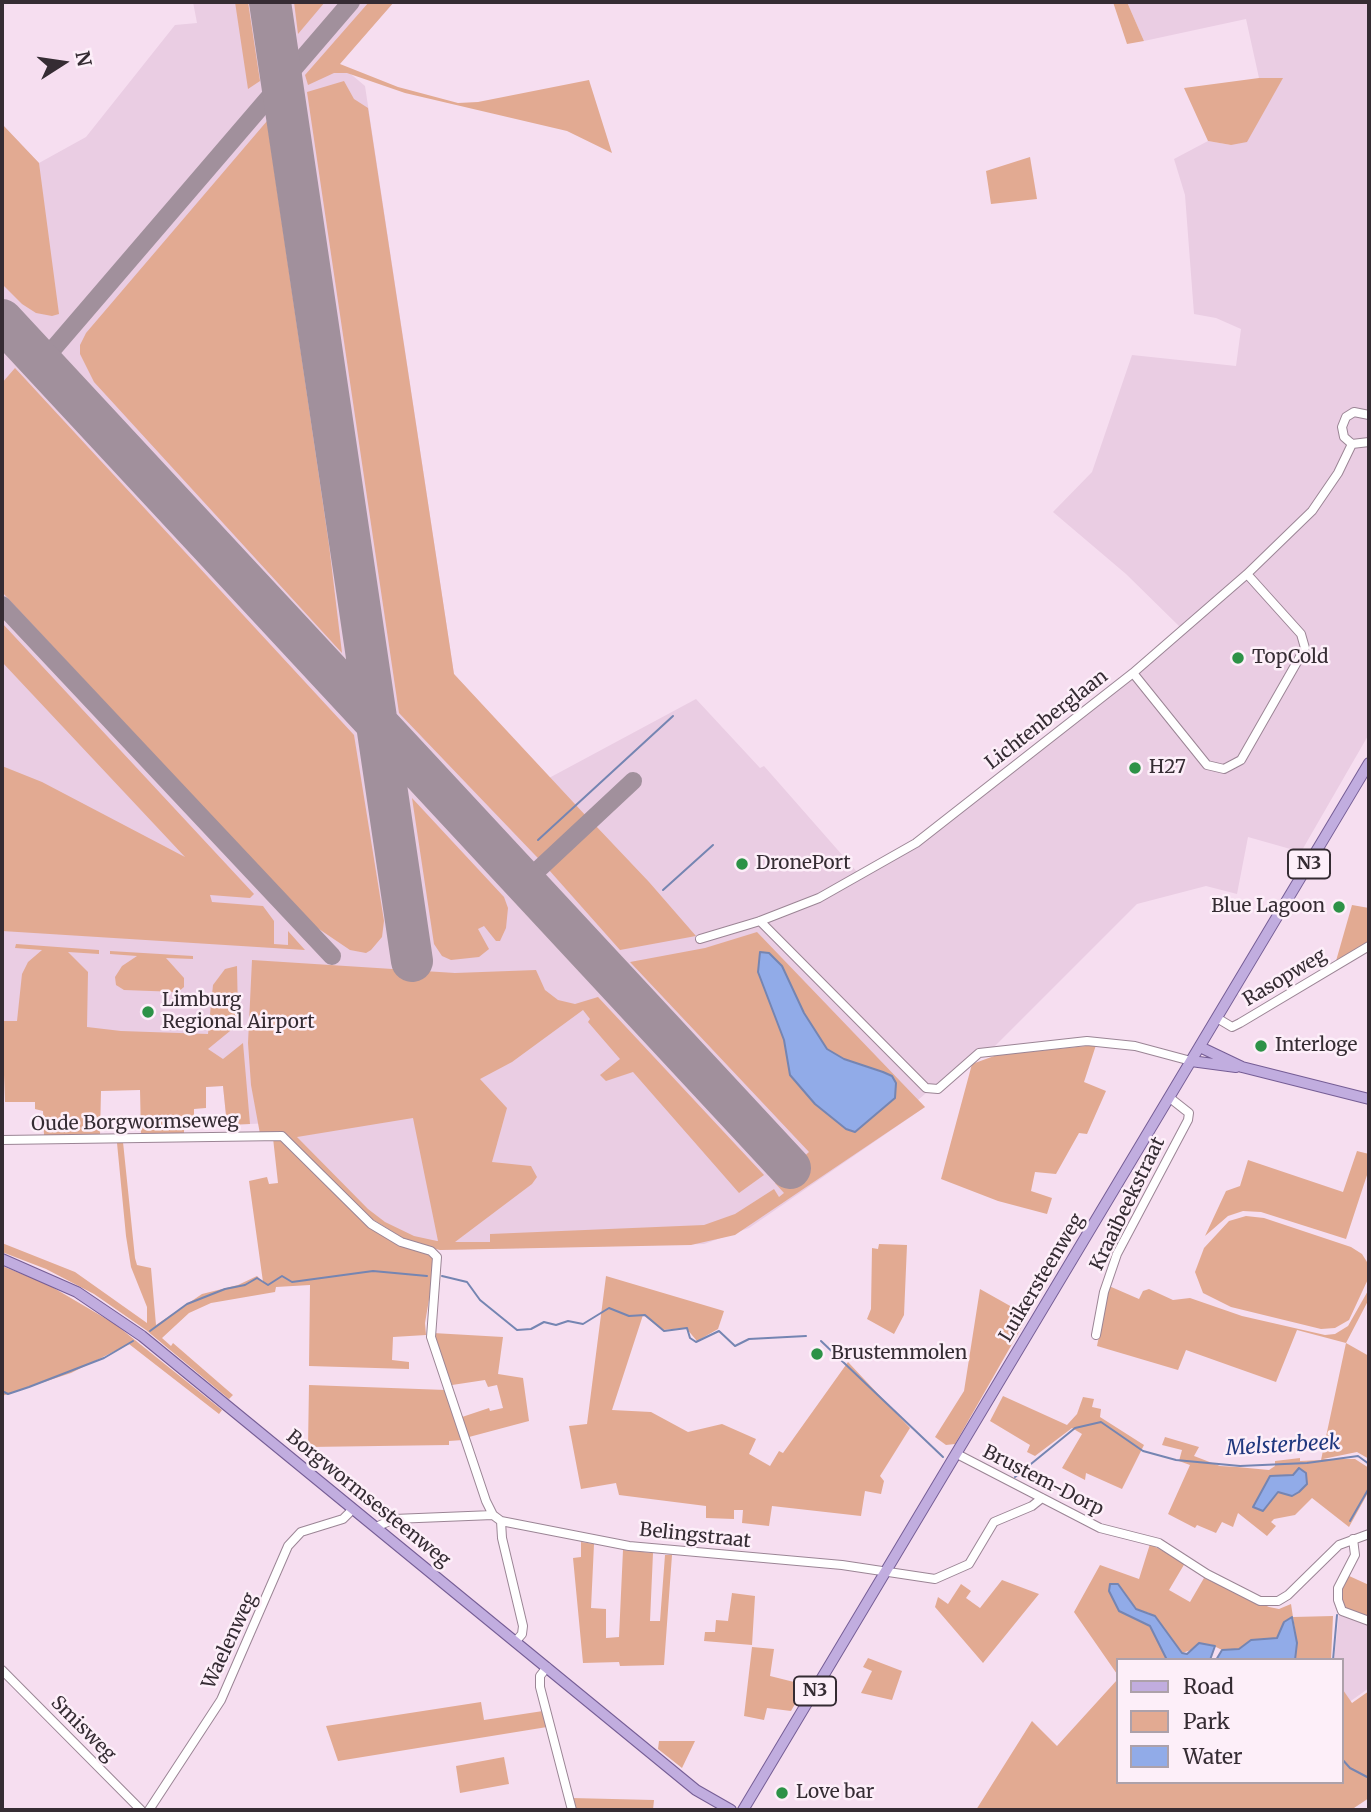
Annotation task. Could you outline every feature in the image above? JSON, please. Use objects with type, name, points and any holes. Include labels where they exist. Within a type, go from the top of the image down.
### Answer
[{"type":"main road","name":"Luikersteenweg","points":[[743,1810],[1369,763]]},
{"type":"main road","points":[[1200,1047],[1242,1067]]},
{"type":"main road","points":[[1191,1061],[1242,1067],[1369,1099]]},
{"type":"main road","name":"Borgwormsesteenweg","points":[[2,1259],[60,1283],[120,1319],[547,1667],[696,1790],[715,1810]]},
{"type":"main road","name":"Borgwormsesteenweg","points":[[696,1790],[731,1810]]},
{"type":"street","points":[[1368,411],[1354,412],[1343,422],[1344,437],[1352,444],[1369,442]]},
{"type":"street","name":"Lichtenberglaan","points":[[700,939],[760,921],[819,898],[916,843],[1133,673],[1247,574],[1312,511],[1338,473],[1352,444]]},
{"type":"street","points":[[1133,673],[1207,765],[1224,769],[1241,760],[1305,648],[1301,634],[1247,574]]},
{"type":"street","points":[[760,921],[926,1088],[938,1089],[979,1053],[1033,1046],[1105,1041],[1191,1061]]},
{"type":"street","name":"Rasopweg","points":[[1217,1018],[1232,1027],[1369,946]]},
{"type":"street","name":"Kraaibeekstraat","points":[[1096,1335],[1104,1292],[1117,1254],[1188,1121],[1189,1113],[1170,1098]]},
{"type":"street","name":"Oude Borgwormseweg","points":[[2,1139],[282,1136],[361,1217],[379,1230],[435,1254],[437,1272],[430,1314],[431,1337],[493,1515]]},
{"type":"street","name":"Brustem-Dorp","points":[[957,1454],[1100,1528],[1159,1543],[1207,1574],[1260,1601],[1278,1601],[1288,1595],[1329,1553],[1353,1539],[1369,1534]]},
{"type":"street","name":"Belingstraat","points":[[501,1521],[629,1546],[886,1572],[927,1580],[959,1571],[972,1560],[994,1522],[1032,1506],[1042,1497]]},
{"type":"street","name":"Waelenweg","points":[[149,1810],[220,1700],[288,1546],[301,1532],[338,1521],[353,1509]]},
{"type":"street","points":[[376,1527],[394,1519],[493,1515],[501,1521],[502,1538],[523,1626],[522,1634],[515,1642]]},
{"type":"street","points":[[1353,1539],[1355,1555],[1338,1588],[1338,1600],[1342,1611],[1369,1621]]},
{"type":"street","points":[[547,1667],[540,1676],[540,1687],[572,1810]]},
{"type":"street","name":"Smisweg","points":[[2,1671],[141,1810]]},
{"type":"shaded area","name":"Limburg Regional Airport","points":[[193,2],[394,2],[339,64],[365,86],[454,674],[549,778],[696,699],[760,768],[764,766],[858,873],[912,842],[1114,684],[1180,627],[1126,574],[1053,512],[1092,472],[1132,355],[1236,366],[1241,329],[1216,318],[1194,314],[1185,195],[1174,159],[1208,141],[1231,145],[1282,78],[1259,78],[1246,19],[1144,41],[1127,2],[1369,2],[1369,734],[1301,852],[1248,837],[1237,894],[1206,886],[1137,904],[993,1048],[976,1050],[918,1100],[925,1107],[749,1228],[704,1244],[440,1250],[395,1235],[273,1123],[227,1125],[223,1086],[96,1091],[97,1048],[2,1042],[2,124],[39,163],[86,137],[175,25],[197,23]]},
{"type":"shaded area","points":[[1339,1614],[1369,1625],[1369,1688],[1343,1707],[1343,1658],[1334,1658]]},
{"type":"green space","points":[[235,2],[248,2],[260,81],[248,89]]},
{"type":"green space","points":[[294,2],[325,2],[298,34]]},
{"type":"green space","points":[[369,2],[394,2],[340,64],[398,87],[458,103],[478,102],[589,80],[612,153],[567,131],[405,93],[347,73],[334,73],[308,85],[305,75]]},
{"type":"green space","points":[[1113,2],[1127,2],[1144,41],[1127,44]]},
{"type":"green space","points":[[1259,78],[1283,78],[1247,142],[1231,145],[1208,141],[1184,88]]},
{"type":"green space","points":[[344,81],[354,99],[368,108],[454,674],[587,817],[539,859],[399,713],[307,92]]},
{"type":"green space","points":[[267,121],[329,545],[342,653],[94,382],[80,354],[80,345],[86,333]]},
{"type":"green space","points":[[2,124],[39,163],[59,314],[52,316],[36,313],[22,304],[2,284]]},
{"type":"green space","points":[[1030,157],[1037,199],[991,204],[986,171]]},
{"type":"green space","points":[[15,368],[354,735],[384,921],[382,937],[371,950],[366,953],[350,950],[313,925],[2,592],[2,383]]},
{"type":"green space","points":[[2,623],[254,894],[250,898],[210,895],[212,902],[263,906],[274,921],[274,944],[288,945],[288,931],[305,950],[2,931],[2,766],[42,782],[185,857],[2,662]]},
{"type":"green space","points":[[412,798],[504,897],[508,908],[506,928],[500,941],[496,941],[484,926],[478,929],[489,949],[479,957],[451,960],[442,956],[434,944]]},
{"type":"green space","points":[[595,825],[696,936],[620,950],[549,870]]},
{"type":"green space","points":[[1352,905],[1369,908],[1369,945],[1336,961]]},
{"type":"green space","points":[[757,932],[925,1107],[735,1235],[691,1245],[440,1250],[411,1243],[364,1214],[281,1131],[260,1134],[251,1085],[248,1043],[252,960],[455,973],[536,970],[545,990],[558,1000],[575,1004],[598,997],[764,1175],[739,1193],[633,1072],[606,1081],[600,1075],[620,1059],[588,1022],[590,1019],[583,1010],[512,1062],[480,1079],[507,1108],[492,1162],[531,1166],[537,1177],[532,1184],[455,1242],[490,1242],[490,1234],[704,1225],[735,1214],[774,1189],[779,1197],[784,1193],[775,1183],[809,1152],[630,962],[705,948]],"holes":[[[413,1118],[438,1241],[414,1236],[385,1222],[368,1209],[297,1137]]]},
{"type":"green space","points":[[16,944],[99,950],[99,954],[68,952],[88,972],[87,1027],[121,1031],[208,1034],[213,985],[225,969],[237,966],[238,1016],[230,1031],[208,1049],[223,1059],[243,1043],[250,1124],[227,1125],[223,1086],[206,1087],[206,1108],[194,1109],[194,1116],[184,1116],[184,1134],[141,1135],[140,1090],[101,1091],[100,1135],[44,1135],[43,1111],[35,1109],[35,1102],[5,1102],[2,1021],[17,1021],[22,974],[28,962],[42,950],[15,948]]},
{"type":"green space","points":[[110,951],[193,956],[193,959],[166,958],[184,978],[184,987],[178,992],[124,990],[116,985],[115,977],[122,966],[137,956],[110,954]]},
{"type":"green space","points":[[1096,1045],[1084,1082],[1106,1091],[1087,1134],[1079,1133],[1056,1174],[1035,1172],[1031,1191],[1052,1198],[1047,1214],[998,1201],[941,1179],[972,1064],[997,1055]]},
{"type":"green space","points":[[273,1138],[279,1138],[365,1223],[433,1254],[434,1270],[425,1323],[426,1335],[393,1337],[392,1360],[409,1362],[409,1369],[309,1366],[310,1285],[276,1287],[275,1292],[211,1303],[189,1313],[162,1338],[171,1346],[173,1343],[233,1395],[229,1399],[146,1330],[94,1294],[46,1269],[2,1252],[2,1243],[75,1272],[147,1323],[147,1307],[131,1267],[126,1236],[117,1143],[123,1142],[135,1258],[137,1265],[151,1268],[156,1325],[202,1294],[238,1285],[257,1276],[263,1282],[249,1181],[267,1177],[269,1184],[278,1183]]},
{"type":"green space","points":[[1357,1151],[1369,1154],[1369,1169],[1346,1239],[1261,1212],[1243,1211],[1228,1216],[1205,1236],[1226,1191],[1240,1186],[1248,1160],[1343,1192]]},
{"type":"green space","points":[[1246,1216],[1264,1218],[1351,1247],[1362,1254],[1367,1262],[1369,1277],[1349,1320],[1335,1328],[1321,1329],[1231,1307],[1203,1293],[1195,1272],[1204,1248],[1229,1221]]},
{"type":"green space","points":[[879,1244],[907,1245],[904,1315],[894,1334],[867,1319],[871,1309],[872,1248],[878,1249]]},
{"type":"green space","points":[[2,1266],[47,1284],[115,1324],[222,1410],[219,1414],[129,1344],[71,1373],[2,1396]]},
{"type":"green space","points":[[606,1276],[724,1311],[718,1329],[697,1341],[686,1328],[662,1330],[643,1315],[612,1410],[651,1412],[688,1432],[722,1424],[756,1439],[749,1454],[770,1466],[779,1451],[783,1453],[848,1362],[910,1428],[880,1476],[884,1481],[881,1494],[865,1491],[861,1516],[772,1506],[769,1526],[742,1523],[743,1510],[734,1510],[734,1519],[706,1518],[706,1506],[619,1495],[616,1483],[581,1489],[569,1426],[587,1424]]},
{"type":"green space","points":[[1109,1286],[1139,1299],[1143,1291],[1149,1289],[1173,1300],[1190,1298],[1242,1316],[1325,1335],[1335,1334],[1348,1326],[1369,1289],[1369,1299],[1346,1343],[1297,1330],[1276,1382],[1186,1350],[1178,1370],[1097,1346]]},
{"type":"green space","points":[[980,1289],[1028,1316],[955,1444],[946,1445],[935,1437],[964,1391]]},
{"type":"green space","points":[[433,1333],[503,1337],[498,1374],[523,1378],[529,1421],[469,1437],[462,1417],[489,1408],[490,1411],[503,1408],[497,1385],[488,1387],[485,1380],[452,1385]]},
{"type":"green space","points":[[1346,1343],[1369,1356],[1369,1459],[1357,1452],[1323,1459],[1355,1459],[1369,1468],[1369,1491],[1349,1527],[1312,1498],[1295,1515],[1274,1519],[1271,1522],[1276,1526],[1267,1536],[1238,1513],[1233,1527],[1222,1522],[1216,1533],[1197,1525],[1195,1528],[1168,1514],[1190,1465],[1179,1461],[1182,1450],[1162,1445],[1165,1437],[1199,1447],[1194,1456],[1220,1466],[1269,1470],[1275,1466],[1275,1461],[1300,1458],[1300,1461],[1321,1460]]},
{"type":"green space","points":[[309,1385],[446,1390],[463,1440],[449,1441],[449,1445],[308,1447]]},
{"type":"green space","points":[[1003,1396],[1067,1425],[1077,1414],[1083,1397],[1094,1399],[1092,1407],[1101,1409],[1100,1417],[1144,1445],[1122,1489],[1086,1473],[1085,1480],[1062,1468],[1082,1434],[1072,1428],[1035,1456],[1027,1452],[1030,1445],[990,1421]]},
{"type":"green space","points":[[581,1542],[594,1544],[591,1608],[606,1609],[606,1638],[619,1637],[623,1550],[653,1553],[650,1621],[660,1621],[665,1555],[672,1555],[664,1665],[583,1663],[573,1558],[581,1557]]},
{"type":"green space","points":[[1150,1544],[1185,1563],[1169,1590],[1190,1602],[1204,1578],[1269,1607],[1279,1609],[1291,1604],[1293,1617],[1284,1622],[1277,1638],[1251,1640],[1239,1649],[1222,1650],[1210,1644],[1182,1653],[1149,1613],[1136,1609],[1123,1590],[1111,1584],[1109,1591],[1114,1599],[1135,1618],[1150,1626],[1166,1658],[1116,1658],[1116,1673],[1074,1612],[1100,1565],[1139,1579]]},
{"type":"green space","points":[[1347,1575],[1369,1585],[1369,1619],[1345,1610],[1340,1593]]},
{"type":"green space","points":[[1002,1580],[1039,1594],[983,1663],[935,1607],[938,1597],[948,1604],[961,1584],[971,1591],[966,1598],[980,1608]]},
{"type":"green space","points":[[732,1593],[755,1596],[752,1645],[704,1641],[705,1632],[715,1632],[716,1620],[728,1621]]},
{"type":"green space","points":[[1333,1616],[1331,1658],[1295,1658],[1297,1643],[1293,1617]]},
{"type":"green space","points":[[752,1647],[774,1649],[770,1676],[806,1685],[791,1711],[767,1708],[764,1720],[744,1716]]},
{"type":"green space","points":[[868,1658],[902,1671],[892,1700],[861,1693],[872,1671],[863,1667]]},
{"type":"green space","points":[[1116,1681],[1116,1784],[1343,1784],[1343,1690],[1352,1703],[1369,1691],[1369,1798],[1351,1810],[976,1810],[1032,1721],[1057,1746]]},
{"type":"green space","points":[[481,1702],[484,1720],[543,1711],[547,1727],[338,1761],[326,1726]]},
{"type":"green space","points":[[659,1741],[695,1741],[682,1768],[658,1749]]},
{"type":"green space","points":[[504,1757],[509,1784],[460,1793],[456,1766]]},
{"type":"green space","points":[[571,1798],[654,1800],[653,1810],[574,1810]]},
{"type":"water","points":[[760,952],[769,953],[782,966],[804,1013],[827,1049],[844,1059],[892,1076],[896,1083],[895,1098],[855,1132],[846,1129],[815,1104],[790,1075],[784,1040],[758,972]]},
{"type":"water","points":[[1299,1468],[1306,1473],[1307,1484],[1299,1492],[1292,1496],[1278,1492],[1263,1511],[1253,1507],[1270,1476],[1293,1475]]},
{"type":"water","points":[[1110,1584],[1118,1584],[1136,1609],[1155,1616],[1182,1653],[1187,1654],[1199,1643],[1215,1646],[1211,1658],[1166,1658],[1150,1626],[1119,1611],[1109,1591]]},
{"type":"water","points":[[1292,1617],[1297,1643],[1295,1658],[1217,1658],[1222,1650],[1239,1649],[1251,1640],[1277,1638],[1284,1622]]},
{"type":"waterway","points":[[538,840],[673,716]]},
{"type":"waterway","points":[[663,890],[713,845]]},
{"type":"waterway","name":"Melsterbeek","points":[[150,1331],[187,1304],[225,1289],[245,1285],[257,1278],[268,1285],[282,1276],[292,1282],[373,1271],[427,1276]]},
{"type":"waterway","name":"Melsterbeek","points":[[442,1276],[467,1282],[480,1300],[517,1330],[531,1329],[544,1322],[556,1325],[568,1321],[583,1324],[609,1308],[629,1316],[645,1315],[664,1331],[687,1328],[690,1338],[696,1342],[719,1331],[735,1346],[749,1339],[806,1336]]},
{"type":"waterway","name":"Melsterbeek","points":[[2,1391],[8,1394],[29,1387],[104,1358],[133,1341]]},
{"type":"waterway","name":"Melsterbeek","points":[[821,1341],[943,1457]]},
{"type":"waterway","name":"Melsterbeek","points":[[1015,1477],[1075,1428],[1101,1422],[1143,1451],[1176,1460],[1240,1466],[1307,1463],[1358,1456],[1369,1464]]},
{"type":"waterway","points":[[1350,1521],[1369,1488]]},
{"type":"waterway","points":[[1333,1658],[1337,1615]]},
{"type":"waterway","points":[[1343,1760],[1350,1768],[1369,1778]]},
{"type":"taxiway","points":[[41,363],[351,2]]},
{"type":"taxiway","points":[[2,605],[332,956]]},
{"type":"taxiway","points":[[526,881],[633,781]]},
{"type":"runway","points":[[270,2],[412,961]]},
{"type":"runway","points":[[2,320],[790,1168]]},
{"type":"place","name":"TopCold","points":[[1238,658]]},
{"type":"place","name":"H27","points":[[1135,768]]},
{"type":"place","name":"DronePort","points":[[742,864]]},
{"type":"place","name":"Blue Lagoon","points":[[1339,907]]},
{"type":"place","name":"Limburg Regional Airport","points":[[148,1012]]},
{"type":"place","name":"Interloge","points":[[1261,1046]]},
{"type":"place","name":"Brustemmolen","points":[[817,1354]]},
{"type":"place","name":"Love bar","points":[[782,1793]]}]
